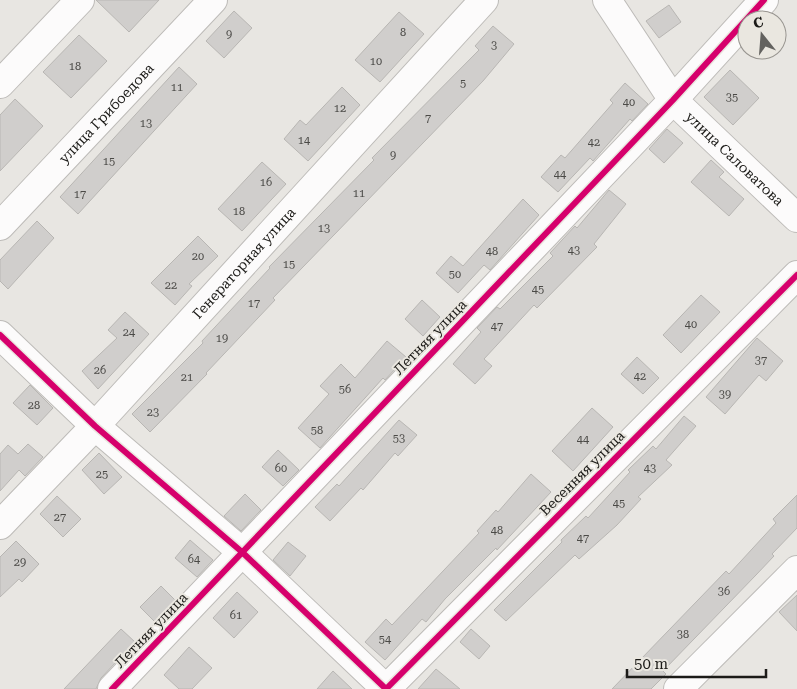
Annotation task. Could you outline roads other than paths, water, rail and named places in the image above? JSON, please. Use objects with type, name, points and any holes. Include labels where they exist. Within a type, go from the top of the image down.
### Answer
[{"type":"street","points":[[0,84],[80,0]]},
{"type":"street","name":"улица Грибоедова","points":[[0,226],[213,0]]},
{"type":"street","name":"Генераторная улица","points":[[0,525],[95,426],[484,0]]},
{"type":"street","name":"улица Саловатова","points":[[607,0],[674,100],[797,218]]},
{"type":"street","name":"Летняя улица","points":[[112,689],[674,100],[764,0]]},
{"type":"street","name":"Весенняя улица","points":[[386,689],[797,275]]},
{"type":"street","points":[[0,335],[95,426],[242,552],[386,689]]},
{"type":"street","points":[[678,689],[797,570]]}]
